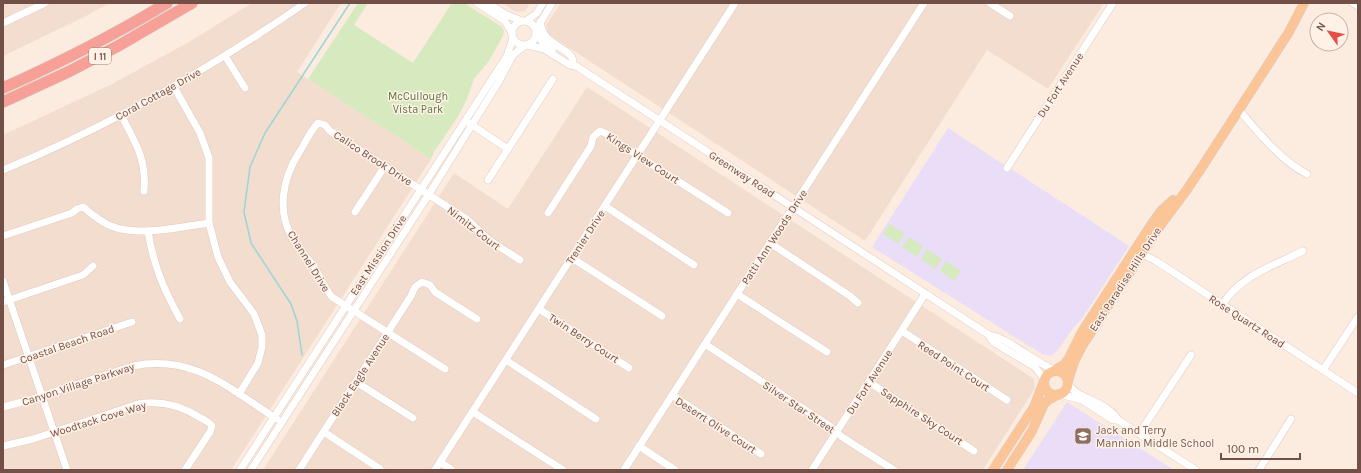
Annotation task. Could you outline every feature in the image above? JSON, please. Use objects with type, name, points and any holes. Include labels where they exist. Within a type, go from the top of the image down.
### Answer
[{"type":"highway","name":"I 11","points":[[3,88],[89,47],[166,3]]},
{"type":"highway","name":"I 11","points":[[3,102],[68,72],[118,46],[192,3]]},
{"type":"main road","name":"East Paradise Hills Drive","points":[[1054,370],[1065,364],[1079,337],[1139,252],[1192,183],[1289,32],[1304,3]]},
{"type":"main road","name":"East Paradise Hills Drive","points":[[1068,382],[1078,353],[1139,252]]},
{"type":"main road","points":[[994,470],[1034,407],[1047,374],[1054,370],[1062,372],[1068,382],[1066,390],[1048,400],[1044,404],[1032,432],[1007,470]]},
{"type":"main road","points":[[1044,380],[1045,389],[1048,392],[1051,394],[1060,394]]},
{"type":"street","points":[[4,20],[45,3]]},
{"type":"street","name":"Coral Cottage Drive","points":[[3,170],[49,150],[174,87],[225,56],[305,3]]},
{"type":"street","points":[[477,3],[504,21],[518,44],[526,45],[534,41],[540,22],[552,3]]},
{"type":"street","points":[[487,3],[507,15],[532,24],[536,32]]},
{"type":"street","points":[[512,35],[514,26],[537,13],[543,3]]},
{"type":"street","name":"Trenier Drive","points":[[435,470],[735,3]]},
{"type":"street","name":"Patti Ann Woods Drive","points":[[624,470],[924,3]]},
{"type":"street","points":[[990,3],[1010,16]]},
{"type":"street","name":"Du Fort Avenue","points":[[1007,168],[1113,3]]},
{"type":"street","points":[[1353,3],[1358,6]]},
{"type":"street","points":[[540,22],[543,32],[547,38],[568,53],[574,63]]},
{"type":"street","name":"Greenway Road","points":[[536,32],[546,45],[925,294],[989,335],[997,336],[1039,363],[1054,370]]},
{"type":"street","name":"East Mission Drive","points":[[252,470],[429,194],[507,56],[512,35]]},
{"type":"street","name":"East Mission Drive","points":[[240,470],[420,189],[498,83],[513,55],[526,45]]},
{"type":"street","name":"Greenway Road","points":[[526,45],[544,49],[570,65],[574,63]]},
{"type":"street","points":[[225,56],[245,88]]},
{"type":"street","points":[[488,180],[553,79]]},
{"type":"street","points":[[174,87],[200,133],[209,158],[210,175],[208,202],[209,223],[213,242],[222,266],[235,289],[254,314],[262,335],[262,347],[258,363],[239,394]]},
{"type":"street","points":[[1239,110],[1286,160],[1295,168],[1307,174]]},
{"type":"street","points":[[121,115],[144,164],[144,191]]},
{"type":"street","name":"Calico Brook Drive","points":[[318,123],[325,125],[330,131],[429,194]]},
{"type":"street","name":"Channel Drive","points":[[318,123],[313,128],[289,170],[284,190],[285,215],[294,242],[317,272],[328,293],[336,300],[355,310],[445,369]]},
{"type":"street","points":[[468,123],[508,149]]},
{"type":"street","name":"Kings View Court","points":[[548,213],[591,146],[593,137],[600,132],[607,134],[612,139],[728,214]]},
{"type":"street","points":[[355,212],[385,166]]},
{"type":"street","name":"Nimitz Court","points":[[429,194],[468,220],[489,240],[520,260]]},
{"type":"street","points":[[605,206],[694,265]]},
{"type":"street","points":[[3,236],[72,213],[82,207],[99,220],[112,226],[127,230],[148,231],[209,223]]},
{"type":"street","points":[[148,231],[156,268],[168,298],[180,319]]},
{"type":"street","points":[[770,243],[850,296],[858,303]]},
{"type":"street","points":[[1222,305],[1230,293],[1248,278],[1302,251]]},
{"type":"street","name":"Rose Quartz Road","points":[[1139,252],[1358,394]]},
{"type":"street","points":[[572,258],[662,316]]},
{"type":"street","points":[[6,301],[82,275],[94,266]]},
{"type":"street","points":[[3,281],[6,301],[28,357],[67,470]]},
{"type":"street","name":"Black Eagle Avenue","points":[[299,470],[411,296],[415,287],[422,282],[430,285],[435,292],[477,319]]},
{"type":"street","points":[[737,294],[826,352]]},
{"type":"street","name":"Du Fort Avenue","points":[[812,470],[925,294]]},
{"type":"street","name":"Twin Berry Court","points":[[539,309],[629,368]]},
{"type":"street","points":[[1323,370],[1358,317]]},
{"type":"street","name":"Coastal Beach Road","points":[[3,365],[132,322]]},
{"type":"street","name":"Reed Point Court","points":[[902,331],[1007,400]]},
{"type":"street","name":"Greenway Road","points":[[989,335],[993,342],[1034,367],[1044,380]]},
{"type":"street","name":"Silver Star Street","points":[[705,344],[894,470]]},
{"type":"street","points":[[1139,434],[1191,355]]},
{"type":"street","points":[[506,360],[596,419]]},
{"type":"street","name":"Canyon Village Parkway","points":[[3,407],[42,396],[120,369],[143,364],[175,364],[195,369],[211,376],[282,422]]},
{"type":"street","points":[[356,382],[413,418]]},
{"type":"street","name":"Sapphire Sky Court","points":[[869,382],[974,451]]},
{"type":"street","points":[[1068,382],[1077,393],[1098,403],[1116,416],[1118,420],[1196,470]]},
{"type":"street","points":[[1060,394],[1082,400],[1113,420],[1118,420]]},
{"type":"street","name":"Deserrt Olive Court","points":[[672,395],[761,454]]},
{"type":"street","name":"Woodtack Cove Way","points":[[3,446],[33,439],[129,407],[147,403],[160,403],[180,407],[208,421],[212,426],[210,432],[185,470]]},
{"type":"street","points":[[473,412],[563,470]]},
{"type":"street","points":[[1259,470],[1291,419]]},
{"type":"street","points":[[324,432],[380,469]]},
{"type":"street","points":[[639,446],[675,470]]},
{"type":"street","points":[[440,462],[452,470]]},
{"type":"shaded area","points":[[3,3],[110,3],[3,56]]},
{"type":"shaded area","points":[[252,3],[341,3],[297,72],[431,159],[231,470],[3,470],[3,135],[110,85],[189,42]]},
{"type":"shaded area","points":[[502,3],[530,3],[525,11],[519,12],[514,11]]},
{"type":"shaded area","points":[[561,3],[1104,3],[1048,89],[987,50],[865,241],[548,34],[546,25]]},
{"type":"shaded area","points":[[587,87],[1034,379],[1035,388],[983,470],[263,470],[454,173],[508,209]]},
{"type":"shaded area","points":[[948,128],[1129,246],[1081,320],[1073,328],[1058,350],[1051,356],[1042,354],[872,247]]},
{"type":"shaded area","name":"Jack and Terry Mannion Middle School","points":[[1067,402],[1174,470],[1023,470]]},
{"type":"green space","name":"McCullough Vista Park","points":[[358,3],[368,3],[354,25],[413,63],[452,3],[464,3],[502,27],[504,30],[503,36],[488,62],[474,79],[467,99],[459,115],[434,152],[431,159],[308,79]]},
{"type":"green space","points":[[890,224],[905,234],[898,244],[883,234]]},
{"type":"green space","points":[[909,237],[923,246],[917,257],[902,247]]},
{"type":"green space","points":[[927,249],[942,259],[935,269],[921,259]]},
{"type":"green space","points":[[946,261],[961,271],[954,281],[940,271]]},
{"type":"waterway","points":[[302,355],[297,321],[291,304],[251,243],[244,212],[250,167],[265,133],[350,3]]},
{"type":"place","name":"Jack and Terry Mannion Middle School","points":[[1083,436]]}]
